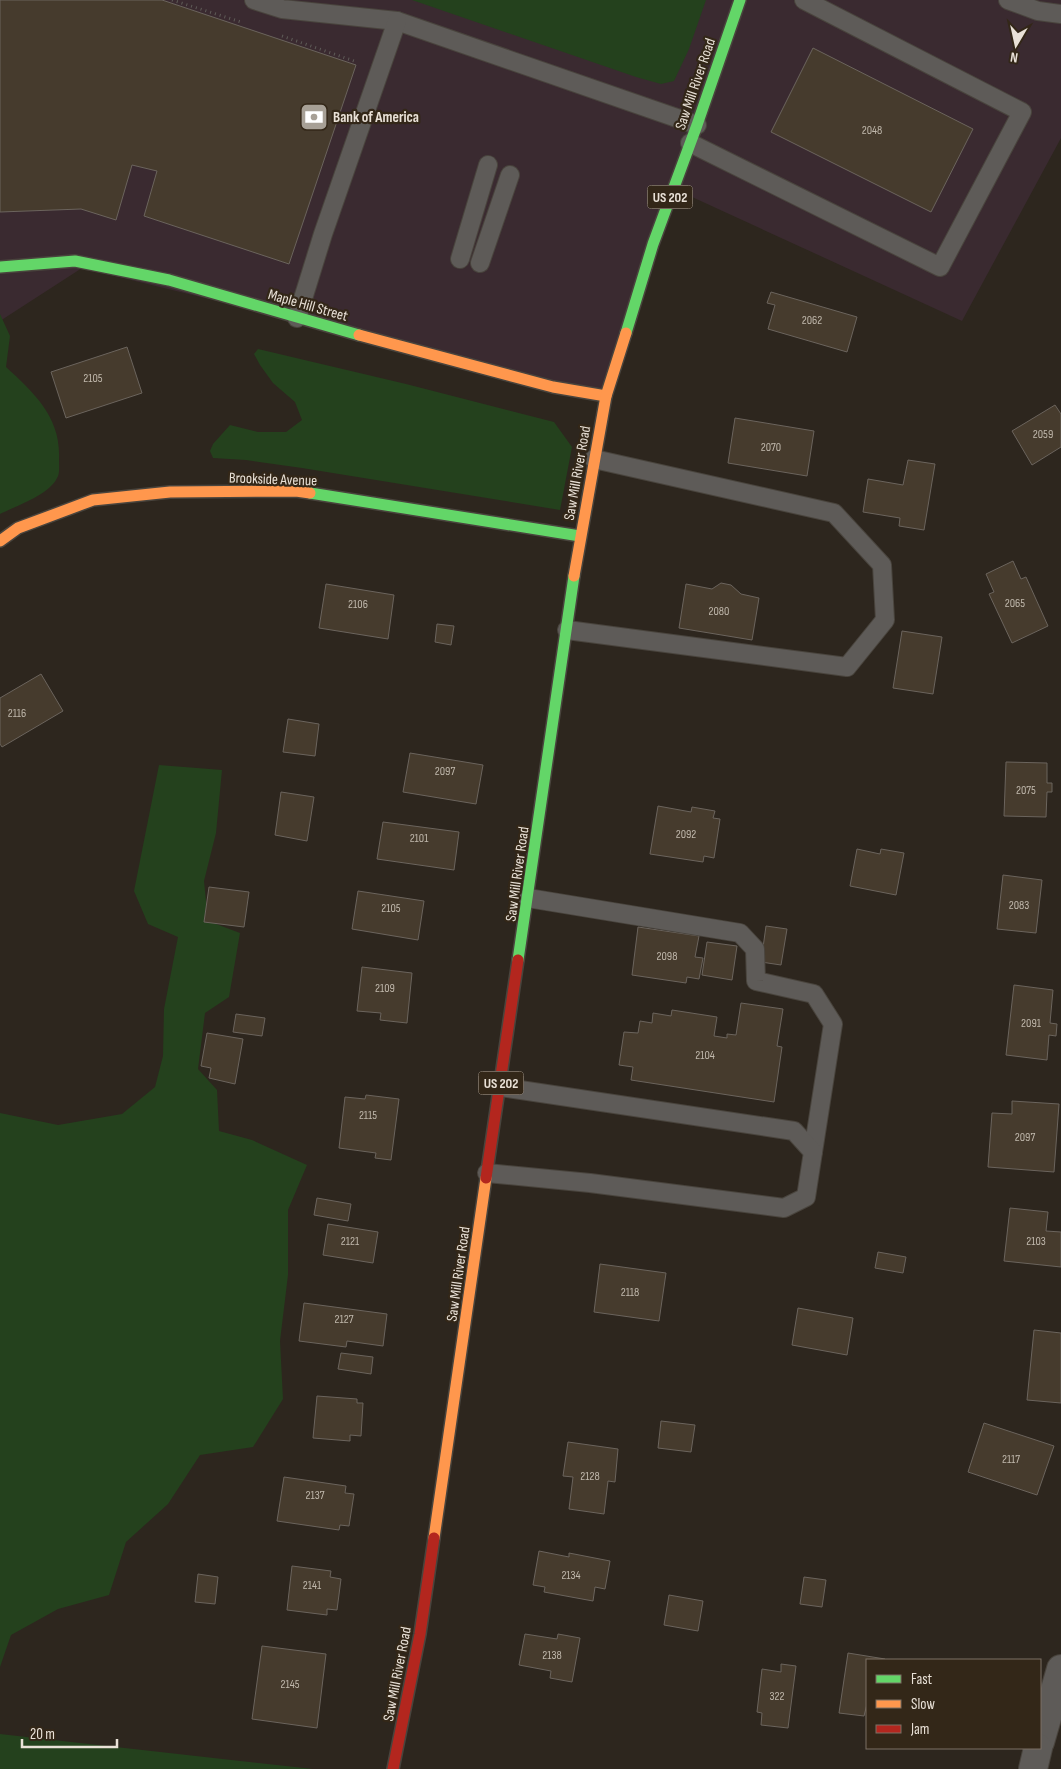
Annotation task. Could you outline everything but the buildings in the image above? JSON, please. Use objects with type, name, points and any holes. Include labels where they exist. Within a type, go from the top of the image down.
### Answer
[{"type":"main road","name":"Saw Mill River Road","points":[[393,1769],[420,1634],[580,536],[606,396],[653,244],[740,0]]},
{"type":"main road","name":"Maple Hill Street","points":[[0,267],[76,261],[169,280],[297,318],[553,386],[606,396]]},
{"type":"main road","name":"Brookside Avenue","points":[[0,540],[18,528],[93,500],[170,492],[296,492],[580,536]]},
{"type":"street","points":[[1041,1739],[1061,1669]]},
{"type":"street","points":[[1033,1769],[1038,1749]]},
{"type":"lane","points":[[254,0],[282,9],[397,21],[697,125]]},
{"type":"lane","points":[[690,143],[940,267],[1022,112],[804,0]]},
{"type":"lane","points":[[1008,0],[1038,11],[1061,14]]},
{"type":"lane","points":[[297,318],[322,234],[397,21]]},
{"type":"lane","points":[[460,259],[488,165]]},
{"type":"lane","points":[[480,263],[510,175]]},
{"type":"lane","points":[[567,630],[847,667],[885,620],[882,565],[834,513],[594,459]]},
{"type":"lane","points":[[487,1173],[784,1208],[806,1198],[833,1024],[814,994],[756,981],[755,949],[740,933],[528,898]]},
{"type":"lane","points":[[501,1087],[794,1131],[813,1152]]},
{"type":"path","points":[[172,0],[245,24]]},
{"type":"path","points":[[281,35],[354,61],[359,67]]},
{"type":"shaded area","points":[[0,0],[1061,0],[1061,138],[962,321],[679,191],[606,396],[82,268],[0,321]]},
{"type":"green space","points":[[412,0],[706,0],[689,49],[674,81],[661,84]]},
{"type":"green space","points":[[0,314],[10,336],[6,367],[36,396],[50,418],[56,431],[59,472],[53,484],[40,495],[0,514]]},
{"type":"green space","points":[[258,349],[554,422],[572,447],[560,510],[302,468],[246,460],[213,458],[210,451],[213,444],[230,425],[258,432],[286,432],[302,420],[295,402],[273,383],[260,365],[254,354]]},
{"type":"green space","points":[[159,765],[222,770],[216,833],[204,881],[208,921],[240,933],[229,997],[205,1013],[198,1069],[217,1090],[219,1131],[252,1140],[307,1165],[288,1210],[288,1275],[280,1341],[283,1399],[253,1447],[200,1455],[168,1504],[126,1542],[109,1595],[58,1609],[11,1635],[0,1667],[0,1113],[58,1125],[122,1114],[155,1087],[163,1056],[164,1009],[178,937],[148,924],[134,891]]},
{"type":"green space","points":[[0,1734],[313,1769],[0,1769]]},
{"type":"traffic: fast","points":[[626,333],[653,244],[740,0]]},
{"type":"traffic: fast","points":[[0,267],[75,261],[169,280],[359,335]]},
{"type":"traffic: fast","points":[[310,493],[580,536]]},
{"type":"traffic: fast","points":[[518,960],[574,576]]},
{"type":"traffic: slow","points":[[574,576],[606,396],[626,333]]},
{"type":"traffic: slow","points":[[359,335],[553,387],[606,396]]},
{"type":"traffic: slow","points":[[0,541],[18,528],[93,500],[170,492],[296,491],[310,493]]},
{"type":"traffic: slow","points":[[434,1538],[486,1178]]},
{"type":"traffic: jam","points":[[486,1178],[518,960]]},
{"type":"traffic: jam","points":[[393,1769],[420,1634],[434,1538]]},
{"type":"place","name":"Bank of America","points":[[314,117]]}]
